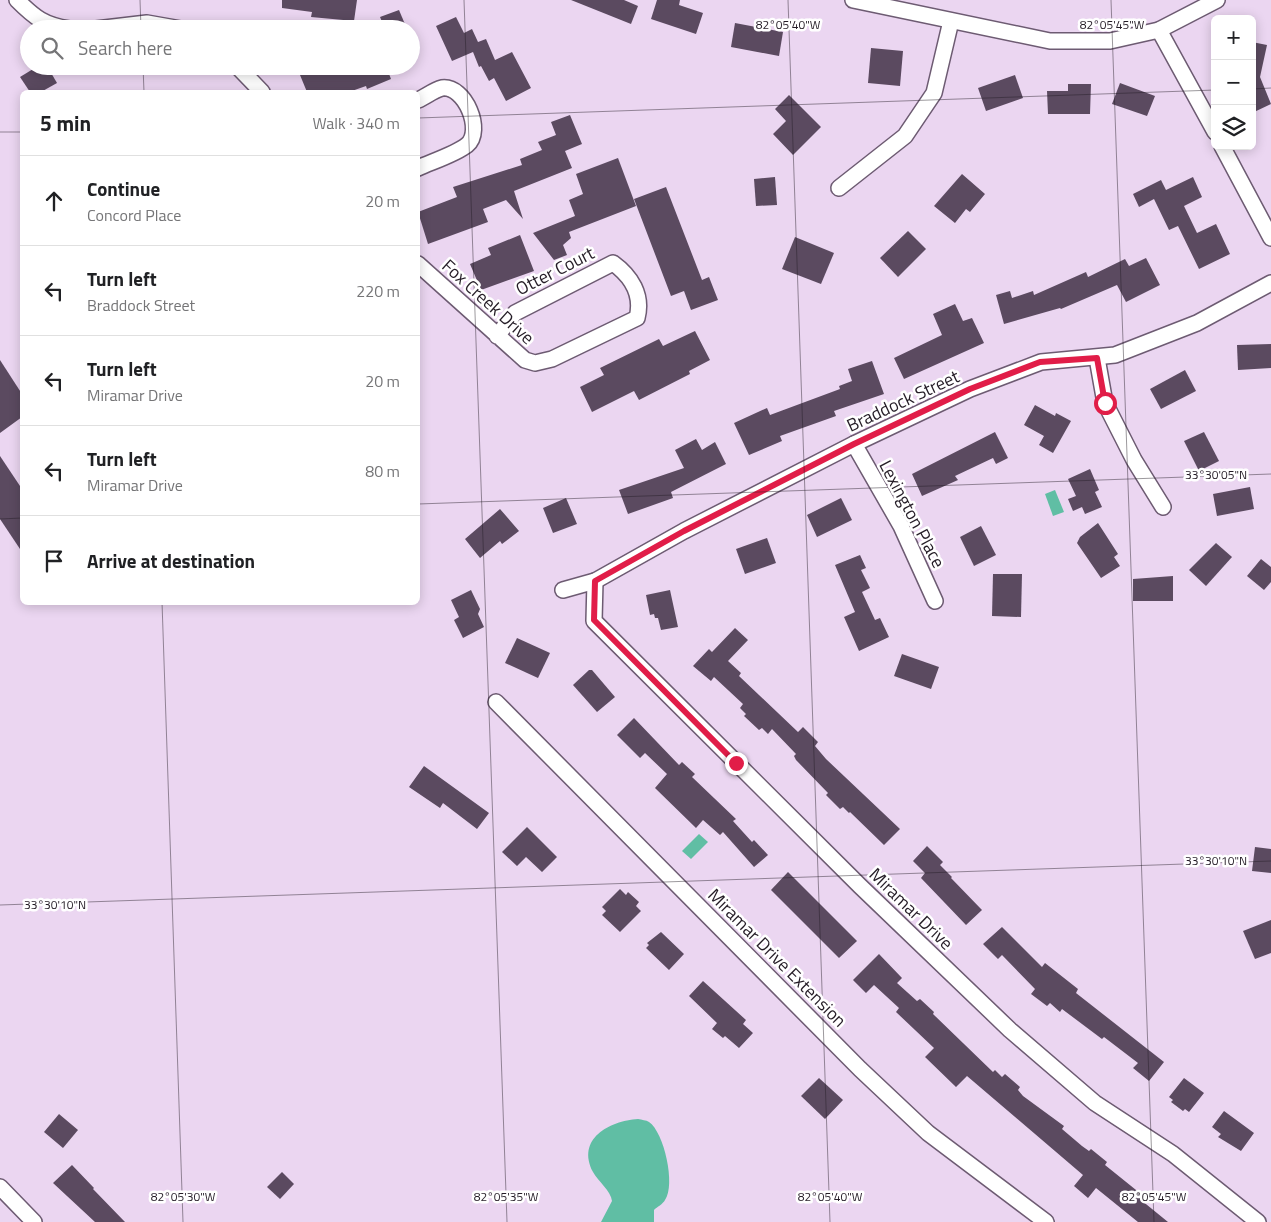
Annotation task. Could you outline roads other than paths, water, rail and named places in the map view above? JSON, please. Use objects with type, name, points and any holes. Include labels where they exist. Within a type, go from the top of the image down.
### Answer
[{"type":"street","points":[[17,0],[34,17],[40,20]]},
{"type":"street","points":[[853,0],[1050,41],[1110,41],[1159,30],[1217,0]]},
{"type":"street","points":[[839,188],[905,136],[934,93],[951,21]]},
{"type":"street","points":[[1159,30],[1211,125]]},
{"type":"street","points":[[246,75],[260,90]]},
{"type":"street","points":[[420,99],[442,88],[453,90],[463,98],[473,123],[473,135],[467,144],[420,167]]},
{"type":"street","points":[[1224,150],[1271,238]]},
{"type":"street","name":"Otter Court","points":[[497,336],[514,313],[613,263],[628,273],[641,303],[638,318],[552,359],[535,362]]},
{"type":"street","name":"Fox Creek Drive","points":[[420,269],[525,360],[535,362]]},
{"type":"street","name":"Braddock Street","points":[[563,590],[595,581],[684,531],[854,444],[970,389],[1040,362],[1115,355],[1197,323],[1271,283]]},
{"type":"street","points":[[1097,358],[1105,403],[1134,460],[1163,507]]},
{"type":"street","name":"Lexington Place","points":[[854,444],[901,526],[935,601]]},
{"type":"street","name":"Miramar Drive","points":[[595,581],[594,620],[988,1010],[1095,1103],[1173,1154],[1258,1222]]},
{"type":"street","name":"Miramar Drive Extension","points":[[496,702],[928,1134],[1046,1222]]},
{"type":"street","points":[[0,1187],[34,1222]]}]
